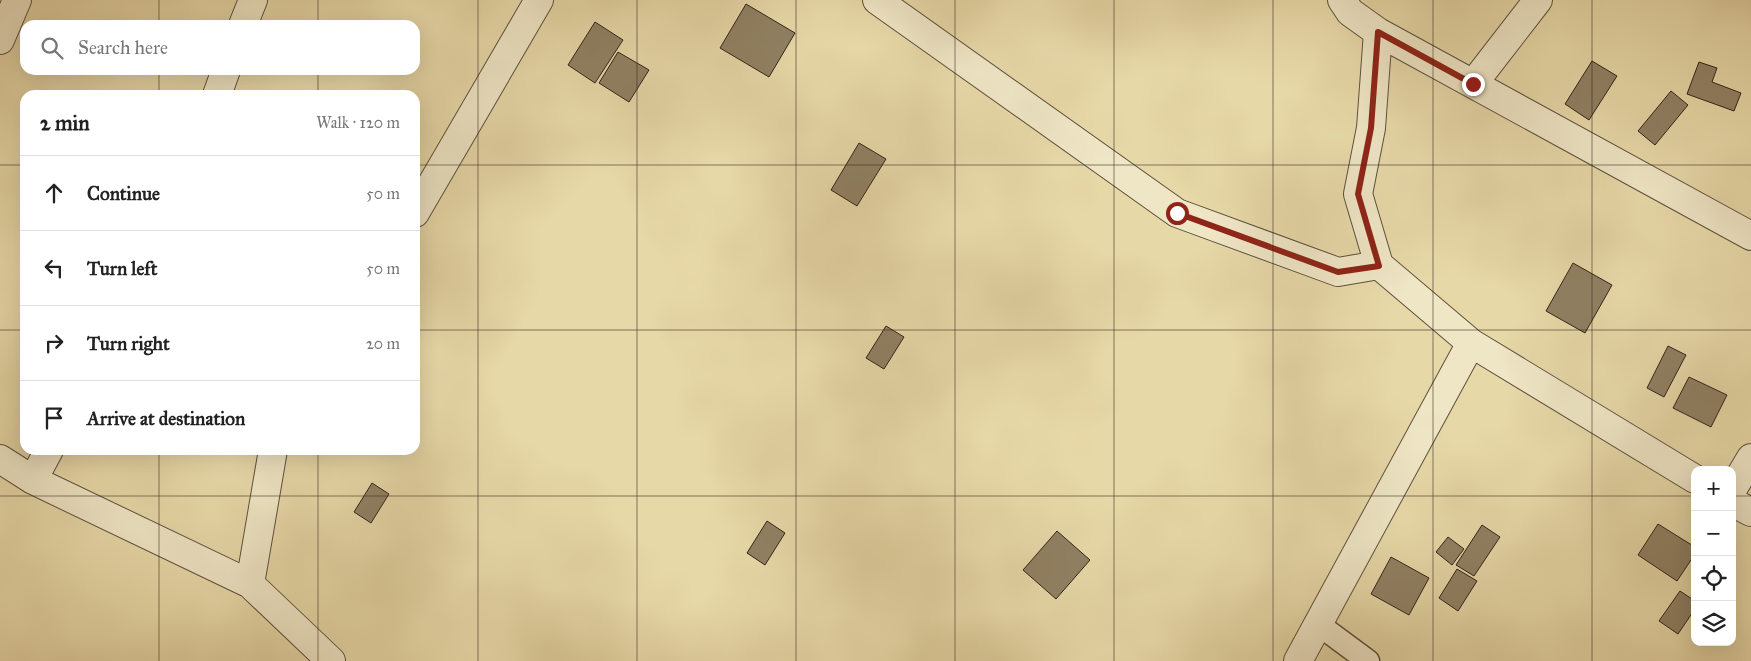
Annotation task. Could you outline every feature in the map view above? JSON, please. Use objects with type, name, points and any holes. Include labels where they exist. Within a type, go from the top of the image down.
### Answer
[{"type":"street","points":[[0,40],[17,0]]},
{"type":"street","points":[[245,20],[253,0]]},
{"type":"street","points":[[420,203],[539,0]]},
{"type":"street","points":[[877,0],[1177,213],[1338,272],[1379,266]]},
{"type":"street","points":[[1473,84],[1538,0]]},
{"type":"street","points":[[1351,4],[1378,32],[1751,236]]},
{"type":"street","points":[[1378,32],[1371,128],[1358,194],[1379,266],[1470,343],[1691,477]]},
{"type":"street","points":[[218,90],[224,75]]},
{"type":"street","points":[[1298,661],[1470,343]]},
{"type":"street","points":[[33,480],[46,455]]},
{"type":"street","points":[[250,584],[273,455]]},
{"type":"street","points":[[1736,483],[1751,458]]},
{"type":"street","points":[[0,459],[33,480],[250,584],[331,661]]},
{"type":"street","points":[[1736,504],[1751,512]]},
{"type":"street","points":[[1318,624],[1368,661]]},
{"type":"building","points":[[746,4],[795,33],[769,77],[720,48]]},
{"type":"building","points":[[595,22],[623,40],[595,83],[568,65]]},
{"type":"building","points":[[618,52],[649,70],[629,102],[599,83]]},
{"type":"building","points":[[1592,61],[1617,76],[1589,120],[1565,104]]},
{"type":"building","points":[[1699,62],[1717,68],[1712,82],[1741,93],[1734,111],[1687,94]]},
{"type":"building","points":[[1671,91],[1688,105],[1655,145],[1638,131]]},
{"type":"building","points":[[859,143],[886,159],[857,206],[831,190]]},
{"type":"building","points":[[1573,263],[1612,285],[1585,333],[1546,311]]},
{"type":"building","points":[[886,326],[904,337],[884,369],[866,358]]},
{"type":"building","points":[[1668,346],[1686,355],[1664,397],[1647,388]]},
{"type":"building","points":[[1689,377],[1727,395],[1711,427],[1673,408]]},
{"type":"building","points":[[372,483],[389,494],[371,523],[354,512]]},
{"type":"building","points":[[767,521],[785,533],[765,565],[747,553]]},
{"type":"building","points":[[1658,524],[1691,545],[1691,560],[1677,581],[1638,555]]},
{"type":"building","points":[[1482,525],[1500,537],[1474,576],[1456,565]]},
{"type":"building","points":[[1057,531],[1090,560],[1056,599],[1023,570]]},
{"type":"building","points":[[1448,537],[1464,549],[1452,565],[1436,552]]},
{"type":"building","points":[[1391,557],[1429,578],[1409,615],[1371,594]]},
{"type":"building","points":[[1457,569],[1477,581],[1458,611],[1439,598]]},
{"type":"building","points":[[1680,591],[1691,598],[1691,615],[1678,634],[1659,621]]},
{"type":"route","points":[[1177,213],[1250,238],[1338,272],[1379,266],[1358,194],[1371,128],[1378,32],[1473,84]]}]
